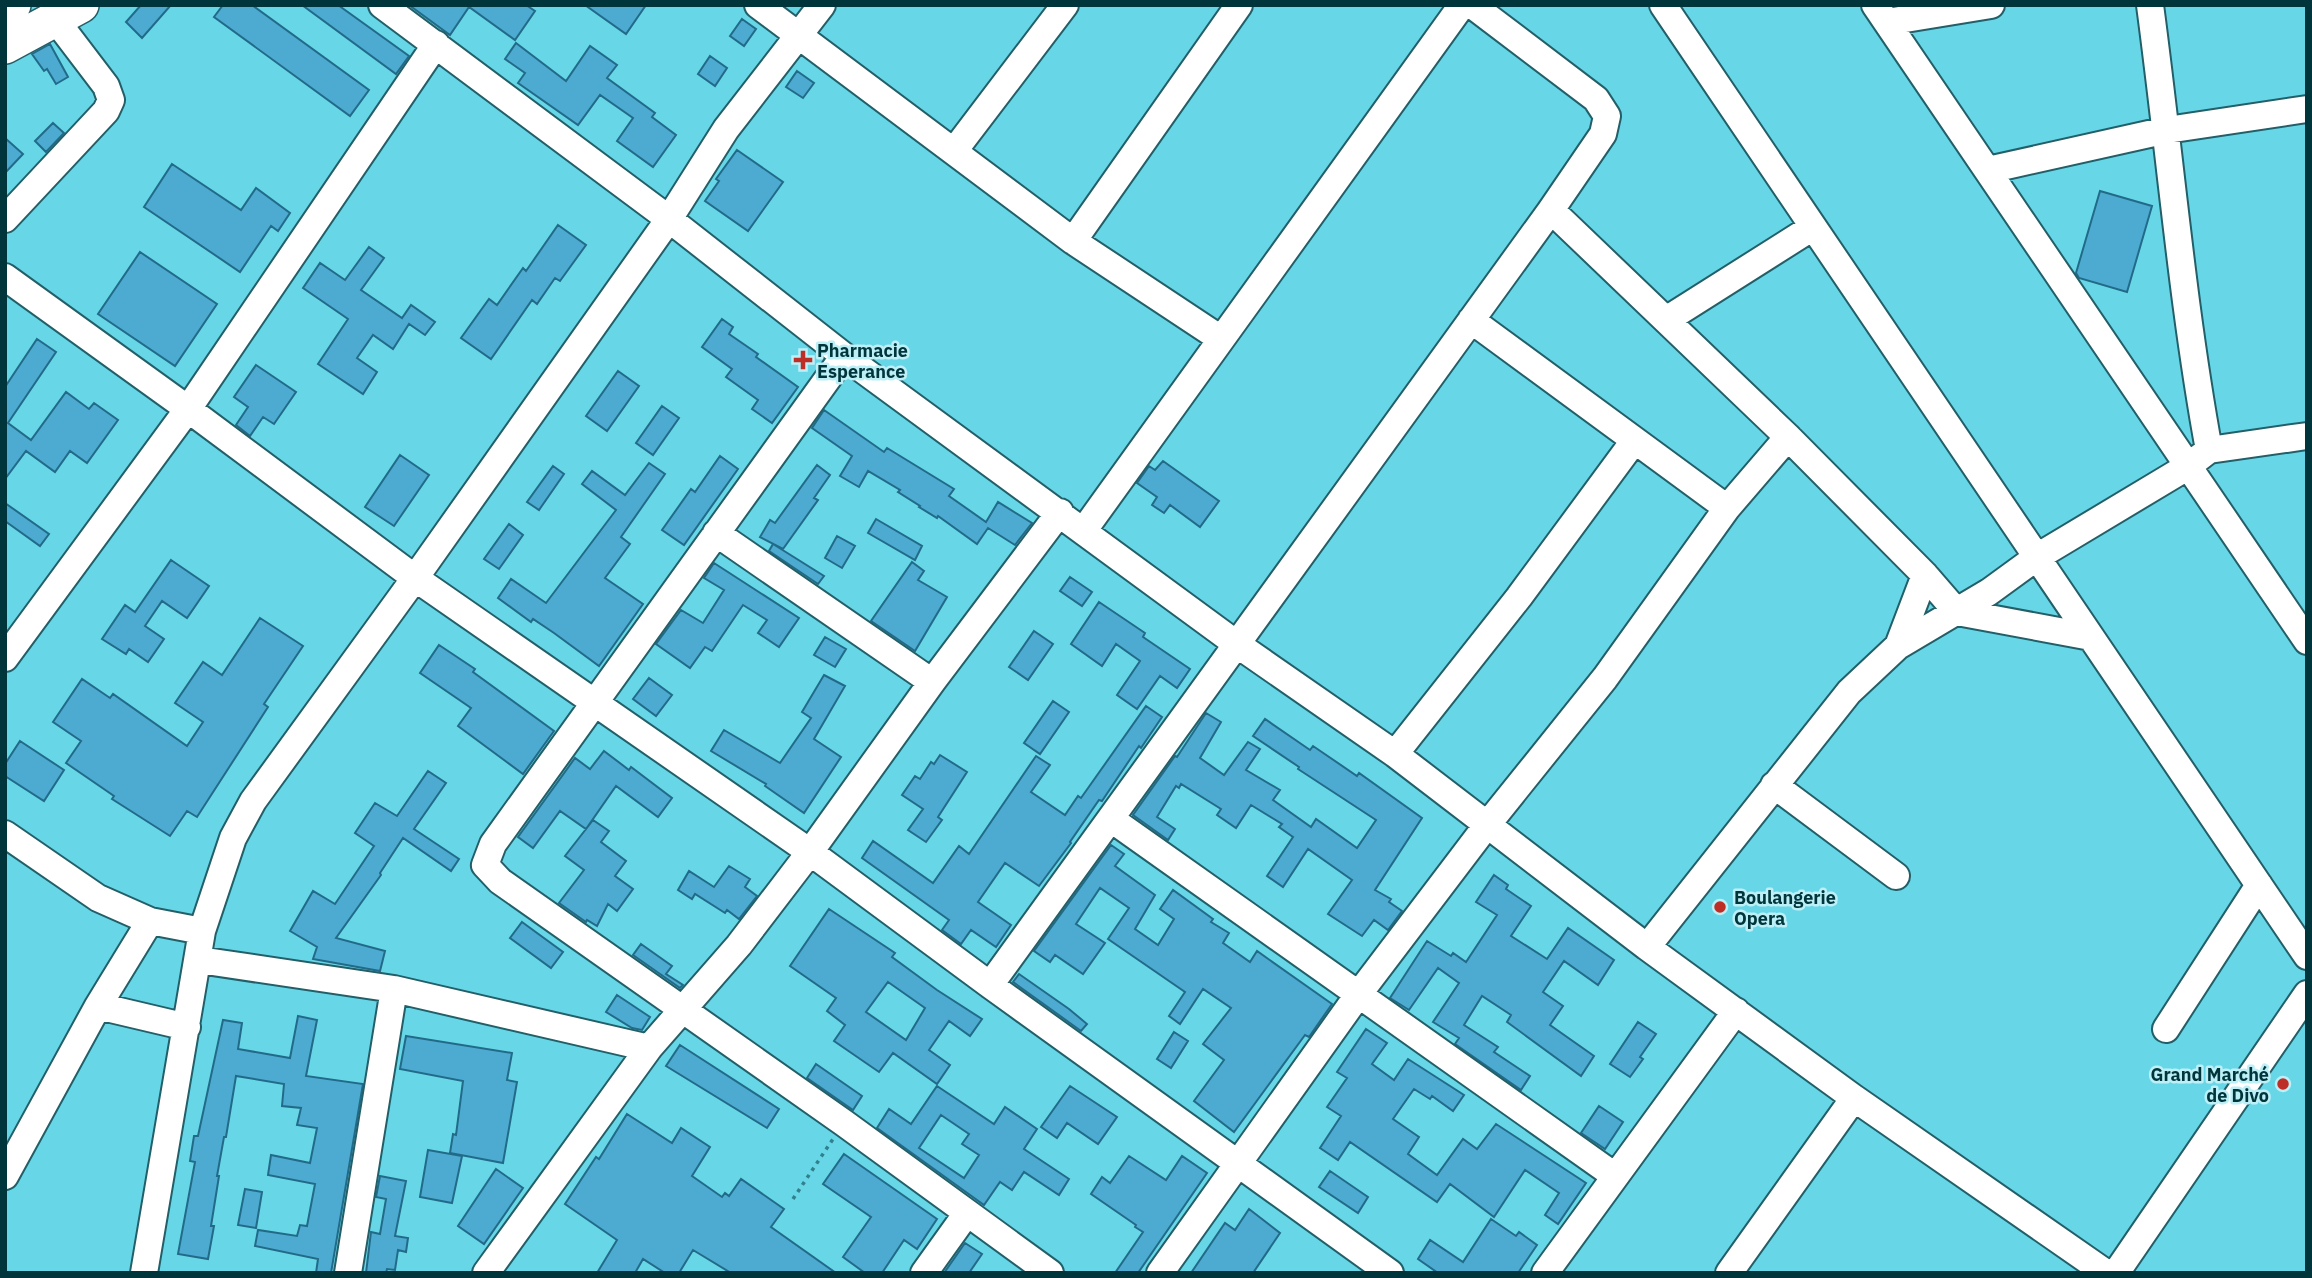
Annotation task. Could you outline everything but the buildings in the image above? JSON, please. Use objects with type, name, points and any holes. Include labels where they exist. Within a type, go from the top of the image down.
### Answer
[{"type":"main road","points":[[5,9],[13,5]]},
{"type":"main road","points":[[5,46],[68,12]]},
{"type":"street","points":[[382,5],[669,219],[844,356],[1238,645],[1395,754],[1647,947],[1854,1098],[2106,1273]]},
{"type":"street","points":[[758,5],[1073,241],[1221,340]]},
{"type":"street","points":[[144,1273],[202,931],[233,838],[253,801],[415,578],[669,219],[726,129],[822,5]]},
{"type":"street","points":[[954,150],[1065,5]]},
{"type":"street","points":[[1073,241],[1239,5]]},
{"type":"street","points":[[1084,530],[1462,5]]},
{"type":"street","points":[[990,985],[1238,645],[1603,134],[1607,116],[1596,99],[1472,5]]},
{"type":"street","points":[[1663,5],[2307,956]]},
{"type":"street","points":[[1991,5],[1881,14],[2307,641]]},
{"type":"street","points":[[2150,5],[2193,360],[2209,450]]},
{"type":"street","points":[[5,219],[106,111],[111,100],[68,12]]},
{"type":"street","points":[[5,657],[188,409],[436,44]]},
{"type":"street","points":[[1988,170],[2167,130],[2307,109]]},
{"type":"street","points":[[1551,210],[1788,437],[1925,575],[1957,612],[2091,637]]},
{"type":"street","points":[[1667,320],[1813,227]]},
{"type":"street","points":[[5,277],[415,578],[810,852],[1390,1273]]},
{"type":"street","points":[[1471,320],[1727,508]]},
{"type":"street","points":[[844,356],[493,844],[485,865],[500,881],[844,1123],[1050,1273]]},
{"type":"street","points":[[1647,947],[1849,692],[1898,646],[1989,592],[2037,557],[2187,467],[2209,450],[2307,436]]},
{"type":"street","points":[[1160,1273],[1358,995],[1487,825],[1605,678],[1727,508],[1788,437]]},
{"type":"street","points":[[1395,754],[1519,597],[1634,440]]},
{"type":"street","points":[[490,1271],[649,1048],[738,945],[810,852],[932,682],[1060,512]]},
{"type":"street","points":[[716,533],[932,682]]},
{"type":"street","points":[[1898,646],[1925,575]]},
{"type":"street","points":[[1774,785],[1896,876]]},
{"type":"street","points":[[1111,819],[1615,1176]]},
{"type":"street","points":[[5,834],[98,898],[150,921],[202,931]]},
{"type":"street","points":[[2166,1029],[2259,885]]},
{"type":"street","points":[[5,1176],[98,1006],[150,921]]},
{"type":"street","points":[[199,960],[394,989],[649,1048]]},
{"type":"street","points":[[348,1273],[394,989]]},
{"type":"street","points":[[2116,1273],[2307,994]]},
{"type":"street","points":[[98,1006],[187,1027]]},
{"type":"street","points":[[1545,1273],[1736,1011]]},
{"type":"street","points":[[1729,1273],[1854,1098]]},
{"type":"street","points":[[925,1273],[967,1213]]},
{"type":"path","points":[[793,1199],[844,1123]]},
{"type":"place","name":"Pharmacie Esperance","points":[[803,360]]},
{"type":"place","name":"Boulangerie Opera","points":[[1720,907]]},
{"type":"place","name":"Grand Marché de Divo","points":[[2283,1084]]}]
